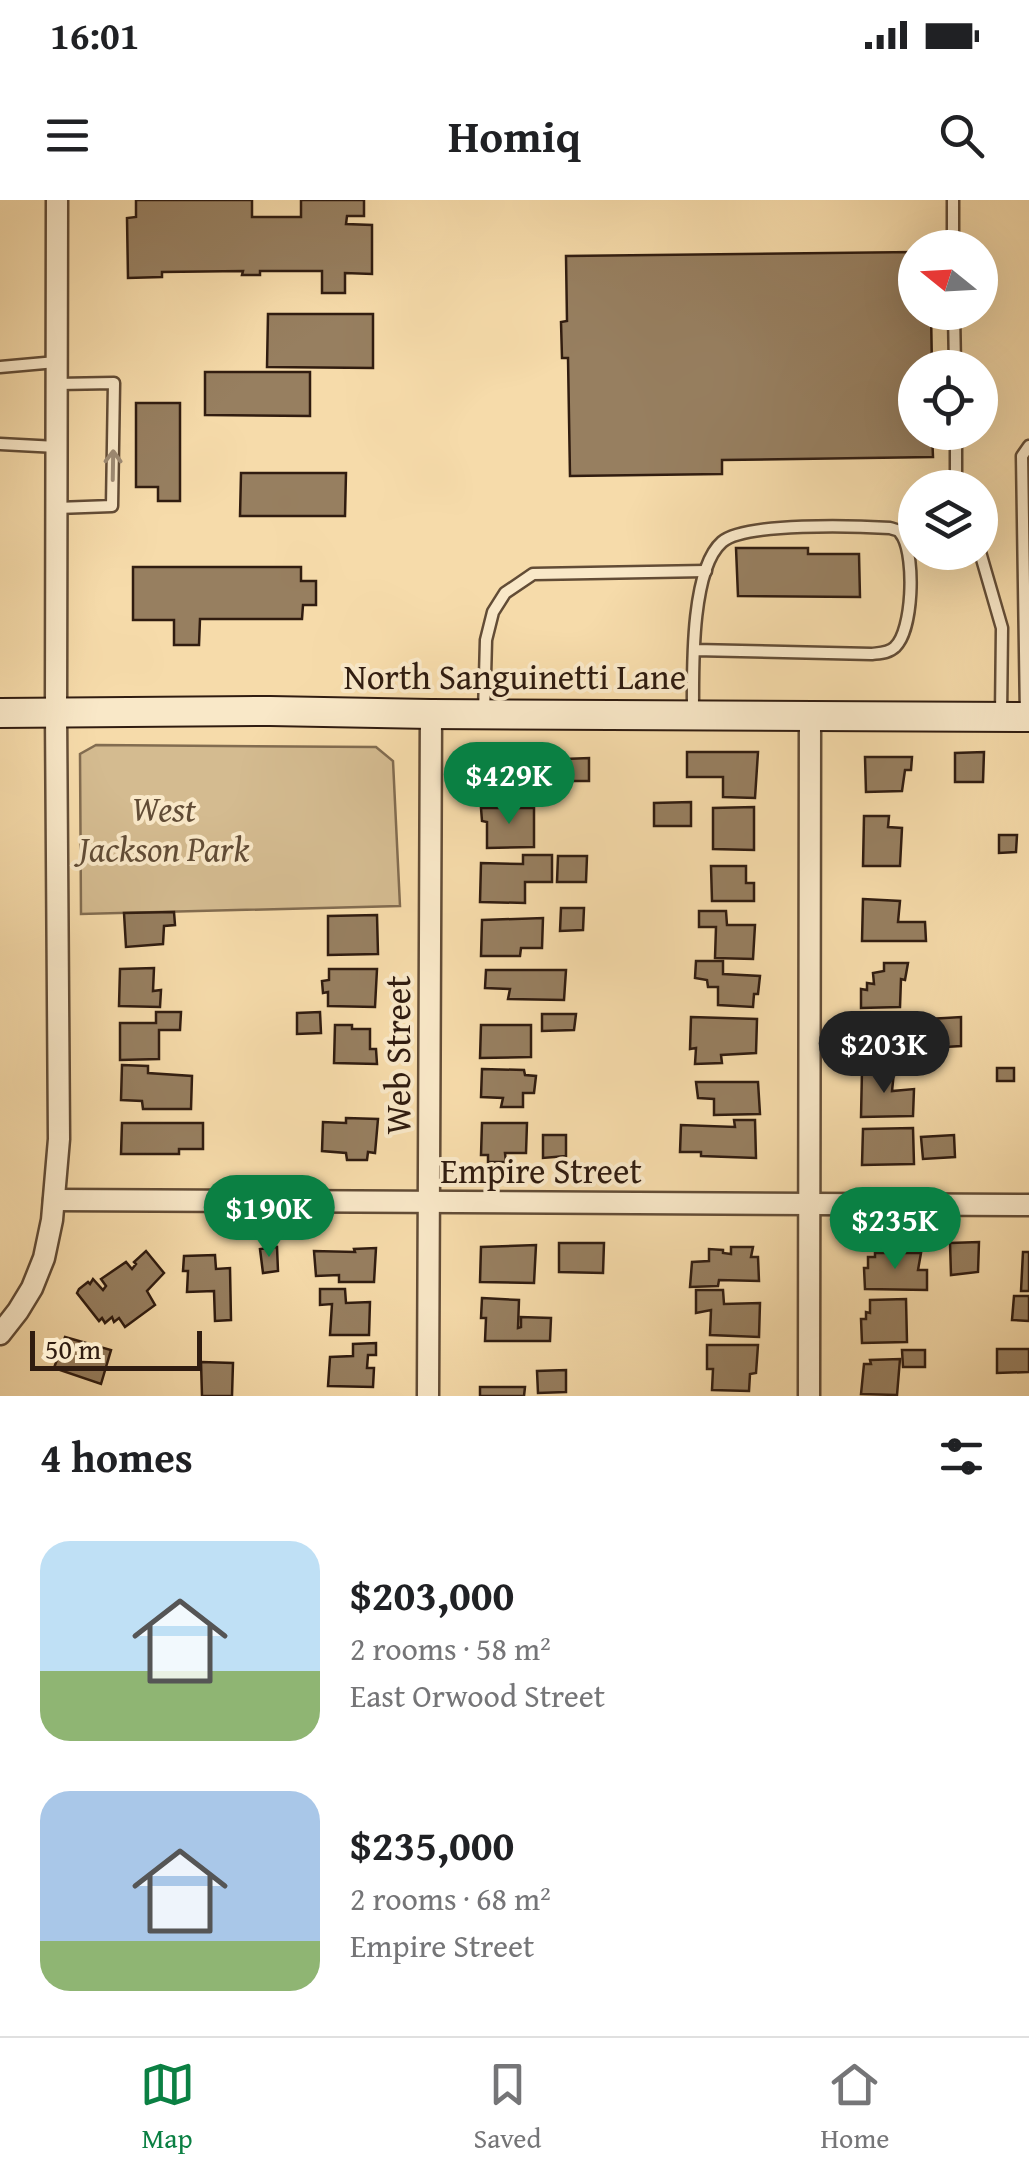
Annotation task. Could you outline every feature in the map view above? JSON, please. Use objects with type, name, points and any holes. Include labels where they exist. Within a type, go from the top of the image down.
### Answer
[{"type":"street","points":[[0,1334],[25,1300],[44,1258],[59,1139],[57,200]]},
{"type":"street","name":"North Sanguinetti Lane","points":[[0,713],[1019,716]]},
{"type":"street","name":"Web Street","points":[[428,1396],[431,714]]},
{"type":"street","points":[[809,1396],[810,716]]},
{"type":"street","name":"Empire Street","points":[[54,1200],[1029,1204]]},
{"type":"lane","points":[[953,200],[954,230]]},
{"type":"lane","points":[[0,367],[57,362]]},
{"type":"lane","points":[[56,508],[112,506],[114,383],[57,384]]},
{"type":"lane","points":[[0,444],[57,447]]},
{"type":"lane","points":[[1019,716],[1022,456],[1029,446]]},
{"type":"lane","points":[[693,715],[695,626],[701,584],[710,556],[724,540],[772,528],[890,528],[898,531],[906,545],[910,609],[894,649],[884,653],[789,654],[695,650]]},
{"type":"lane","points":[[985,570],[1002,628],[1019,716]]},
{"type":"lane","points":[[484,714],[486,640],[493,612],[505,593],[533,574],[706,571]]},
{"type":"green space","name":"West Jackson Park","points":[[96,745],[376,747],[393,761],[400,906],[81,914],[80,754]]},
{"type":"building","points":[[136,200],[252,200],[252,217],[301,217],[301,200],[364,200],[364,216],[347,216],[346,224],[372,225],[372,274],[345,273],[345,293],[322,293],[322,271],[260,271],[260,275],[242,275],[243,271],[162,272],[162,277],[128,278],[127,218],[136,217]]},
{"type":"building","points":[[898,252],[898,330],[931,330],[932,350],[898,350],[898,450],[933,450],[933,457],[722,460],[722,474],[570,476],[568,358],[562,358],[561,322],[567,321],[566,256]]},
{"type":"building","points":[[268,314],[373,314],[373,368],[267,367]]},
{"type":"building","points":[[205,372],[310,372],[310,416],[205,415]]},
{"type":"building","points":[[136,403],[180,403],[180,501],[158,501],[158,487],[136,487]]},
{"type":"building","points":[[241,473],[346,473],[345,516],[240,516]]},
{"type":"building","points":[[736,548],[808,548],[808,554],[859,554],[860,597],[738,596]]},
{"type":"building","points":[[133,567],[301,567],[301,581],[316,581],[316,605],[303,605],[302,619],[200,619],[199,645],[174,645],[174,620],[133,620]]},
{"type":"building","points":[[687,752],[758,752],[755,798],[723,797],[723,777],[687,777]]},
{"type":"building","points":[[984,752],[983,782],[955,782],[955,753]]},
{"type":"building","points":[[535,755],[535,767],[526,769],[526,797],[483,793],[482,768],[486,762],[512,762],[511,756]]},
{"type":"building","points":[[865,757],[912,757],[911,770],[905,770],[902,791],[866,792]]},
{"type":"building","points":[[589,758],[589,781],[565,781],[565,759]]},
{"type":"building","points":[[691,802],[691,826],[654,826],[654,803]]},
{"type":"building","points":[[754,807],[754,850],[713,849],[713,808]]},
{"type":"building","points":[[481,808],[534,808],[534,847],[487,848],[487,822],[482,821]]},
{"type":"building","points":[[864,816],[889,816],[888,827],[902,828],[900,866],[863,866]]},
{"type":"building","points":[[999,835],[1017,835],[1016,852],[999,853]]},
{"type":"building","points":[[523,855],[552,855],[552,882],[525,882],[525,903],[480,902],[481,863],[523,864]]},
{"type":"building","points":[[558,856],[587,856],[586,882],[557,882]]},
{"type":"building","points":[[711,866],[746,866],[746,883],[754,883],[754,901],[712,901]]},
{"type":"building","points":[[863,899],[900,901],[898,922],[925,922],[926,941],[862,941]]},
{"type":"building","points":[[561,908],[584,908],[583,930],[560,931]]},
{"type":"building","points":[[699,911],[726,911],[727,925],[755,925],[753,959],[715,958],[716,927],[699,927]]},
{"type":"building","points":[[174,912],[175,925],[164,926],[163,944],[126,947],[124,913]]},
{"type":"building","points":[[377,915],[378,954],[328,955],[328,916]]},
{"type":"building","points":[[543,918],[542,948],[521,948],[520,956],[481,956],[482,920]]},
{"type":"building","points":[[696,961],[723,961],[723,974],[760,976],[753,1007],[718,1005],[718,987],[708,987],[707,980],[695,978]]},
{"type":"building","points":[[884,963],[908,963],[905,980],[901,979],[900,1007],[861,1008],[861,989],[867,990],[867,983],[874,984],[873,973],[884,971]]},
{"type":"building","points":[[154,968],[153,991],[161,990],[160,1007],[119,1006],[120,969]]},
{"type":"building","points":[[329,969],[377,969],[375,1007],[328,1006],[328,992],[323,993],[322,981],[329,980]]},
{"type":"building","points":[[486,970],[566,970],[564,1000],[508,999],[510,989],[485,988]]},
{"type":"building","points":[[156,1012],[181,1012],[180,1030],[159,1030],[159,1059],[120,1060],[120,1023],[156,1023]]},
{"type":"building","points":[[320,1012],[321,1033],[297,1034],[297,1013]]},
{"type":"building","points":[[542,1014],[576,1014],[574,1030],[542,1031]]},
{"type":"building","points":[[887,1014],[885,1025],[904,1021],[905,1058],[868,1061],[869,1046],[862,1048],[861,1015]]},
{"type":"building","points":[[691,1017],[757,1019],[756,1053],[721,1055],[722,1063],[695,1064],[696,1048],[690,1049]]},
{"type":"building","points":[[961,1017],[961,1046],[928,1048],[929,1019]]},
{"type":"building","points":[[335,1025],[370,1029],[370,1049],[376,1049],[377,1064],[334,1063]]},
{"type":"building","points":[[481,1025],[531,1025],[531,1057],[480,1058]]},
{"type":"building","points":[[122,1065],[148,1066],[148,1073],[192,1076],[191,1109],[143,1109],[142,1101],[121,1100]]},
{"type":"building","points":[[997,1068],[1014,1068],[1014,1081],[997,1081]]},
{"type":"building","points":[[482,1069],[524,1070],[525,1075],[536,1076],[534,1093],[523,1093],[523,1107],[501,1107],[503,1098],[481,1097]]},
{"type":"building","points":[[862,1070],[894,1072],[892,1091],[914,1089],[913,1116],[861,1117]]},
{"type":"building","points":[[696,1082],[758,1082],[760,1114],[714,1115],[714,1099],[698,1098]]},
{"type":"building","points":[[346,1118],[378,1119],[375,1153],[368,1152],[367,1160],[347,1160],[346,1153],[322,1151],[323,1122],[346,1123]]},
{"type":"building","points":[[734,1120],[755,1120],[756,1158],[680,1152],[681,1125],[735,1127]]},
{"type":"building","points":[[122,1123],[203,1123],[203,1149],[179,1149],[179,1154],[121,1154]]},
{"type":"building","points":[[482,1123],[527,1123],[526,1153],[505,1153],[506,1162],[488,1162],[488,1155],[481,1155]]},
{"type":"building","points":[[913,1128],[914,1164],[862,1165],[863,1129]]},
{"type":"building","points":[[543,1135],[566,1135],[566,1156],[543,1158]]},
{"type":"building","points":[[954,1135],[955,1157],[923,1159],[921,1137]]},
{"type":"building","points":[[979,1242],[978,1272],[951,1275],[950,1243]]},
{"type":"building","points":[[559,1243],[604,1243],[603,1273],[559,1272]]},
{"type":"building","points":[[536,1245],[534,1283],[480,1282],[481,1247]]},
{"type":"building","points":[[277,1247],[278,1271],[263,1273],[260,1249]]},
{"type":"building","points":[[731,1247],[753,1247],[751,1257],[758,1257],[759,1281],[719,1280],[718,1286],[690,1287],[692,1262],[709,1261],[709,1249],[731,1254]]},
{"type":"building","points":[[376,1248],[374,1282],[339,1282],[339,1275],[316,1276],[314,1251]]},
{"type":"building","points":[[146,1251],[164,1273],[147,1291],[155,1305],[125,1327],[119,1318],[114,1322],[112,1317],[105,1323],[102,1318],[99,1321],[77,1293],[79,1289],[93,1279],[103,1290],[106,1286],[101,1279],[126,1262],[132,1269]]},
{"type":"building","points":[[1023,1252],[1029,1252],[1029,1291],[1021,1291]]},
{"type":"building","points":[[875,1253],[921,1253],[918,1270],[927,1270],[927,1290],[865,1289],[864,1268],[868,1268],[868,1257],[875,1257]]},
{"type":"building","points":[[215,1255],[216,1269],[230,1268],[231,1320],[215,1321],[214,1291],[187,1292],[184,1256]]},
{"type":"building","points":[[320,1289],[345,1289],[346,1303],[370,1302],[369,1335],[330,1335],[332,1304],[320,1305]]},
{"type":"building","points":[[696,1290],[723,1290],[724,1304],[760,1303],[759,1337],[710,1335],[711,1310],[696,1313]]},
{"type":"building","points":[[1014,1296],[1029,1296],[1029,1321],[1012,1320]]},
{"type":"building","points":[[482,1298],[519,1300],[518,1328],[521,1317],[551,1318],[550,1341],[485,1341]]},
{"type":"building","points":[[906,1299],[907,1342],[862,1343],[861,1319],[866,1319],[866,1312],[870,1313],[870,1300]]},
{"type":"building","points":[[65,1337],[111,1350],[101,1384],[54,1368]]},
{"type":"building","points":[[376,1343],[376,1355],[368,1355],[367,1368],[374,1368],[373,1387],[328,1386],[330,1357],[353,1356],[353,1344]]},
{"type":"building","points":[[707,1345],[758,1345],[756,1373],[750,1374],[749,1391],[712,1390],[713,1369],[707,1369]]},
{"type":"building","points":[[997,1349],[1029,1349],[1029,1372],[997,1373]]},
{"type":"building","points":[[902,1350],[925,1350],[925,1367],[903,1367]]},
{"type":"building","points":[[900,1359],[897,1395],[861,1394],[864,1364],[871,1364],[870,1360]]},
{"type":"building","points":[[201,1362],[233,1363],[232,1396],[202,1396]]},
{"type":"building","points":[[566,1370],[566,1392],[538,1393],[537,1371]]},
{"type":"building","points":[[480,1387],[525,1387],[524,1396],[480,1396]]}]
